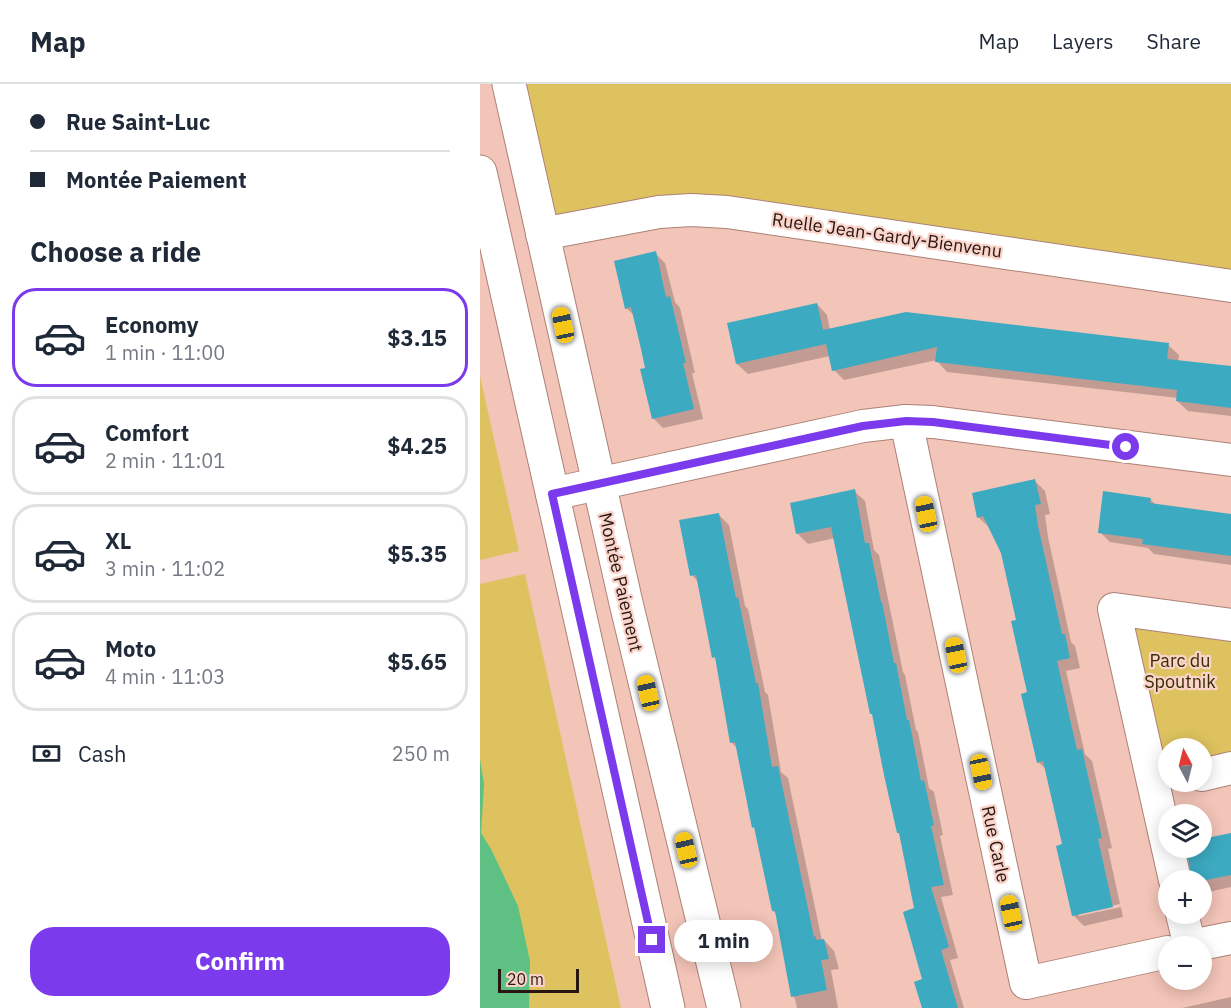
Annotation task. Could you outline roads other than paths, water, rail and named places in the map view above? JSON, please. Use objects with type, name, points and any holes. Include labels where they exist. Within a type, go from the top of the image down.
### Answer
[{"type":"main road","name":"Montée Paiement","points":[[509,84],[598,483],[724,1008]]},
{"type":"main road","points":[[480,172],[668,1008]]},
{"type":"street","name":"Ruelle Jean-Gardy-Bienvenu","points":[[542,234],[659,212],[691,210],[727,212],[1231,286]]},
{"type":"street","points":[[552,494],[863,426],[906,421],[933,422],[1231,460]]},
{"type":"street","name":"Rue Carle","points":[[906,421],[1026,983],[1158,953]]},
{"type":"street","points":[[1158,772],[1114,609],[1231,625]]},
{"type":"street","points":[[1212,773],[1231,768]]},
{"type":"street","points":[[1162,792],[1174,870]]},
{"type":"street","points":[[1212,942],[1231,938]]},
{"type":"park label","name":"Parc du Spoutnik","points":[[1180,670]]}]
